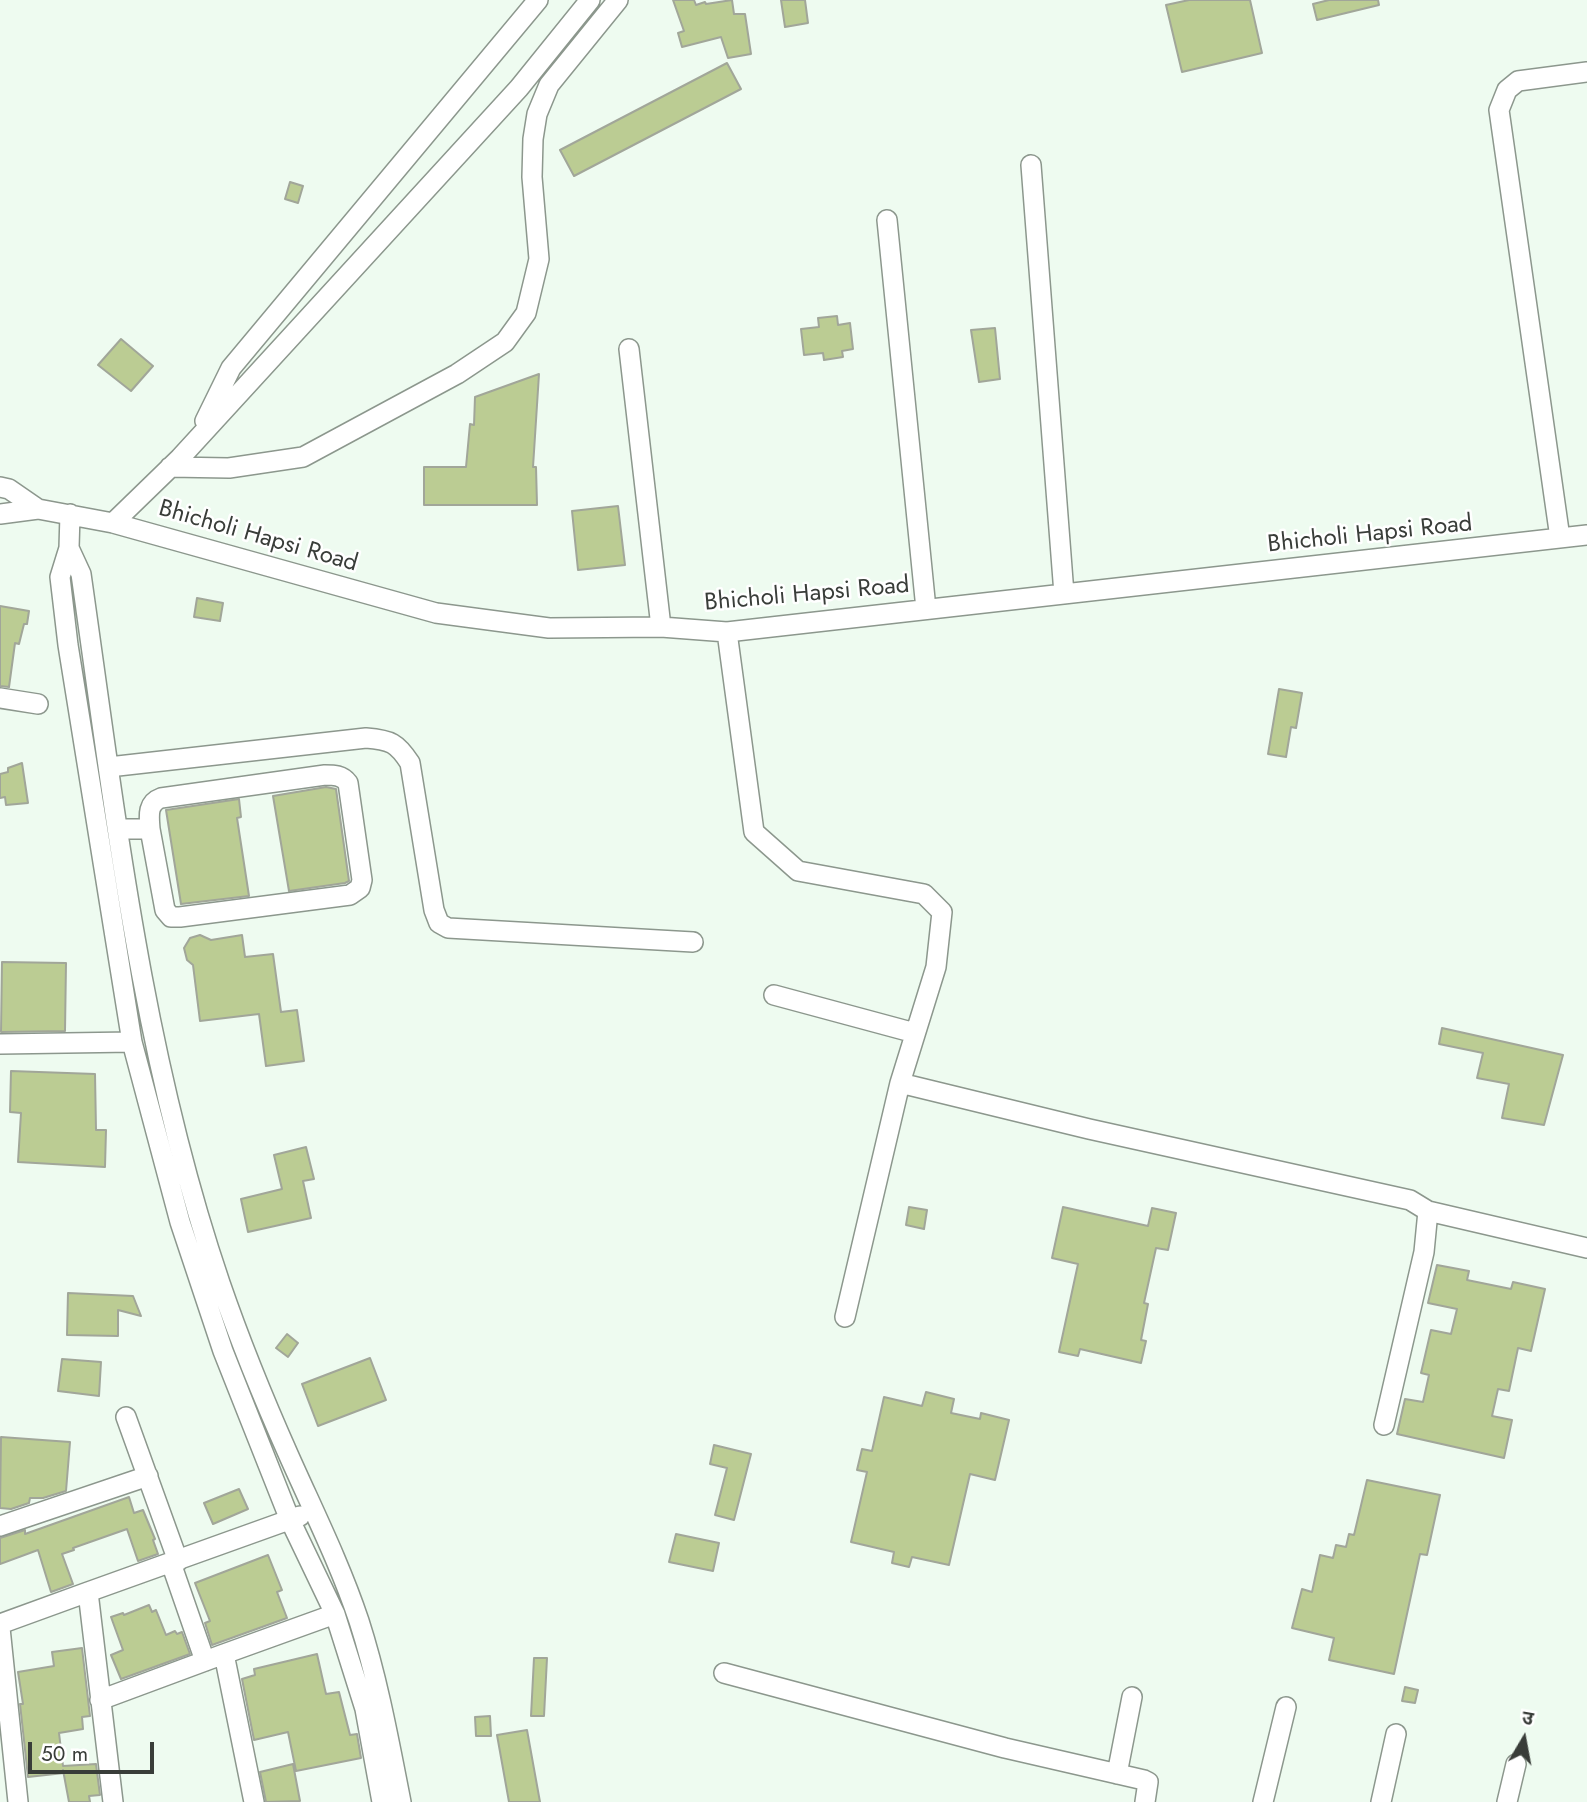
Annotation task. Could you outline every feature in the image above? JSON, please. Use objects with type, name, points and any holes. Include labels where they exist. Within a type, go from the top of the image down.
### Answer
[{"type":"street","points":[[195,441],[231,368],[538,0]]},
{"type":"street","points":[[113,523],[195,441],[519,88],[590,0]]},
{"type":"street","points":[[170,467],[229,468],[303,457],[446,380],[505,342],[526,313],[540,259],[532,177],[537,114],[549,85],[618,0]]},
{"type":"street","points":[[1560,538],[1499,110],[1507,90],[1518,81],[1587,72]]},
{"type":"street","points":[[1031,165],[1064,594]]},
{"type":"street","points":[[887,220],[926,609]]},
{"type":"street","points":[[629,349],[661,627]]},
{"type":"street","points":[[0,487],[9,489],[38,509]]},
{"type":"street","name":"Bhicholi Hapsi Road","points":[[0,514],[38,509],[113,523],[436,613],[549,628],[661,627],[727,632],[1587,535]]},
{"type":"street","points":[[70,514],[69,548],[60,577],[66,631],[86,769],[132,1042],[180,1222],[223,1351],[290,1520],[335,1614],[365,1709],[382,1802]]},
{"type":"street","points":[[69,548],[81,573],[134,936],[154,1041],[188,1179],[221,1284],[281,1437],[345,1585],[375,1673],[401,1802]]},
{"type":"street","points":[[727,632],[754,832],[798,871],[924,894],[942,912],[936,967],[900,1083],[845,1317]]},
{"type":"street","points":[[0,698],[38,704]]},
{"type":"street","points":[[108,767],[366,738],[383,739],[400,748],[410,763],[434,910],[439,923],[447,928],[694,942]]},
{"type":"street","points":[[337,775],[348,783],[362,880],[360,888],[349,895],[180,918],[171,916],[165,910],[150,829],[149,808],[155,800],[161,798],[337,775]]},
{"type":"street","points":[[118,829],[150,829]]},
{"type":"street","points":[[774,995],[915,1032]]},
{"type":"street","points":[[0,1044],[132,1042]]},
{"type":"street","points":[[900,1083],[1089,1129],[1410,1200],[1428,1210],[1587,1248]]},
{"type":"street","points":[[1384,1425],[1424,1252],[1428,1210]]},
{"type":"street","points":[[126,1417],[148,1476],[205,1661]]},
{"type":"street","points":[[0,1526],[148,1476]]},
{"type":"street","points":[[18,1802],[0,1626],[314,1511]]},
{"type":"street","points":[[88,1592],[113,1802]]},
{"type":"street","points":[[100,1700],[335,1614]]},
{"type":"street","points":[[224,1654],[254,1802]]},
{"type":"street","points":[[724,1673],[1005,1748],[1148,1782],[1145,1802]]},
{"type":"street","points":[[1117,1774],[1132,1696]]},
{"type":"street","points":[[1263,1802],[1286,1707]]},
{"type":"street","points":[[1381,1802],[1396,1734]]},
{"type":"street","points":[[1507,1802],[1516,1764]]},
{"type":"building","points":[[673,0],[694,0],[696,5],[732,0],[734,14],[745,14],[751,54],[728,58],[721,37],[682,47],[678,33],[684,31]]},
{"type":"building","points":[[781,0],[805,0],[808,23],[785,27]]},
{"type":"building","points":[[1189,0],[1250,0],[1262,53],[1182,72],[1166,5]]},
{"type":"building","points":[[1329,0],[1378,0],[1379,5],[1317,20],[1313,4]]},
{"type":"building","points":[[727,63],[741,89],[574,176],[560,150]]},
{"type":"building","points":[[290,182],[303,186],[298,203],[285,199]]},
{"type":"building","points":[[837,316],[838,325],[850,323],[853,349],[842,351],[843,357],[824,360],[823,353],[804,355],[801,329],[819,327],[818,318]]},
{"type":"building","points":[[995,328],[1000,379],[979,382],[971,330]]},
{"type":"building","points":[[121,339],[153,366],[131,391],[98,365]]},
{"type":"building","points":[[539,374],[533,467],[536,467],[537,505],[424,505],[424,467],[466,467],[470,424],[474,425],[475,397]]},
{"type":"building","points":[[618,506],[625,565],[578,570],[572,511]]},
{"type":"building","points":[[197,598],[223,603],[220,621],[194,617]]},
{"type":"building","points":[[0,606],[29,611],[19,644],[15,643],[9,687],[0,686]]},
{"type":"building","points":[[1279,689],[1302,693],[1296,728],[1291,727],[1286,757],[1268,754]]},
{"type":"building","points":[[22,763],[28,803],[6,805],[5,797],[0,798],[0,774]]},
{"type":"building","points":[[326,787],[336,789],[349,881],[289,891],[273,796]]},
{"type":"building","points":[[239,799],[241,817],[237,818],[249,896],[181,904],[166,810]]},
{"type":"building","points":[[200,935],[211,940],[242,935],[245,957],[273,954],[281,1012],[297,1010],[304,1061],[266,1066],[259,1014],[200,1021],[193,965],[187,960],[184,948],[190,938]]},
{"type":"building","points":[[2,962],[66,963],[65,1031],[1,1032]]},
{"type":"building","points":[[1442,1028],[1563,1055],[1544,1125],[1502,1118],[1509,1084],[1477,1078],[1483,1053],[1439,1044]]},
{"type":"building","points":[[11,1071],[95,1074],[96,1130],[106,1130],[105,1167],[18,1162],[21,1113],[10,1112]]},
{"type":"building","points":[[306,1147],[314,1179],[303,1181],[311,1218],[248,1232],[241,1199],[282,1189],[274,1155]]},
{"type":"building","points":[[909,1207],[927,1210],[924,1229],[906,1225]]},
{"type":"building","points":[[1063,1207],[1148,1226],[1152,1208],[1176,1213],[1168,1250],[1156,1248],[1144,1303],[1148,1304],[1141,1340],[1146,1341],[1141,1363],[1080,1349],[1078,1356],[1059,1352],[1078,1264],[1052,1258]]},
{"type":"building","points":[[1437,1265],[1469,1271],[1467,1280],[1511,1289],[1513,1282],[1545,1289],[1531,1351],[1518,1348],[1509,1391],[1498,1389],[1492,1416],[1512,1420],[1504,1458],[1397,1434],[1405,1399],[1423,1402],[1429,1375],[1421,1373],[1431,1330],[1451,1334],[1457,1309],[1428,1303]]},
{"type":"building","points":[[68,1293],[133,1296],[141,1316],[118,1310],[118,1336],[67,1335]]},
{"type":"building","points":[[287,1334],[298,1343],[288,1357],[276,1348]]},
{"type":"building","points":[[370,1358],[386,1400],[318,1426],[302,1384]]},
{"type":"building","points":[[62,1359],[101,1362],[99,1396],[58,1391]]},
{"type":"building","points":[[926,1392],[954,1399],[951,1413],[980,1419],[981,1413],[1009,1420],[995,1480],[970,1474],[949,1565],[912,1557],[909,1567],[892,1563],[894,1552],[851,1542],[867,1472],[857,1470],[862,1449],[872,1451],[884,1397],[922,1406]]},
{"type":"building","points":[[1,1437],[70,1442],[66,1491],[43,1498],[30,1498],[29,1503],[11,1509],[0,1508]]},
{"type":"building","points":[[714,1445],[751,1454],[734,1520],[715,1515],[727,1468],[710,1464]]},
{"type":"building","points":[[1367,1480],[1440,1495],[1427,1555],[1420,1554],[1394,1674],[1329,1660],[1334,1638],[1292,1628],[1302,1589],[1312,1592],[1320,1555],[1333,1558],[1336,1545],[1346,1547],[1349,1534],[1354,1535]]},
{"type":"building","points":[[239,1489],[248,1509],[213,1524],[204,1503]]},
{"type":"building","points":[[129,1497],[134,1513],[143,1510],[158,1554],[138,1561],[127,1529],[73,1548],[74,1550],[62,1554],[73,1584],[51,1592],[38,1550],[0,1564],[0,1538],[25,1530],[25,1534]]},
{"type":"building","points":[[676,1534],[719,1543],[713,1571],[669,1562]]},
{"type":"building","points":[[268,1555],[282,1590],[277,1592],[287,1618],[212,1645],[205,1623],[210,1621],[195,1583]]},
{"type":"building","points":[[149,1605],[152,1612],[156,1610],[166,1635],[175,1631],[177,1634],[182,1632],[190,1654],[121,1679],[111,1655],[123,1650],[111,1617]]},
{"type":"building","points":[[82,1648],[90,1716],[82,1717],[83,1729],[59,1733],[63,1766],[96,1764],[100,1795],[89,1796],[90,1802],[69,1802],[64,1773],[28,1777],[18,1672],[54,1666],[52,1652]]},
{"type":"building","points":[[317,1654],[326,1694],[339,1692],[350,1735],[357,1734],[361,1758],[296,1771],[288,1732],[254,1740],[242,1679],[255,1675],[254,1669]]},
{"type":"building","points":[[534,1658],[547,1658],[544,1716],[531,1716]]},
{"type":"building","points":[[1405,1687],[1418,1690],[1415,1703],[1402,1701]]},
{"type":"building","points":[[490,1716],[491,1736],[476,1736],[475,1717]]},
{"type":"building","points":[[527,1730],[540,1802],[509,1802],[497,1735]]},
{"type":"building","points":[[293,1764],[300,1801],[266,1802],[260,1772]]}]
